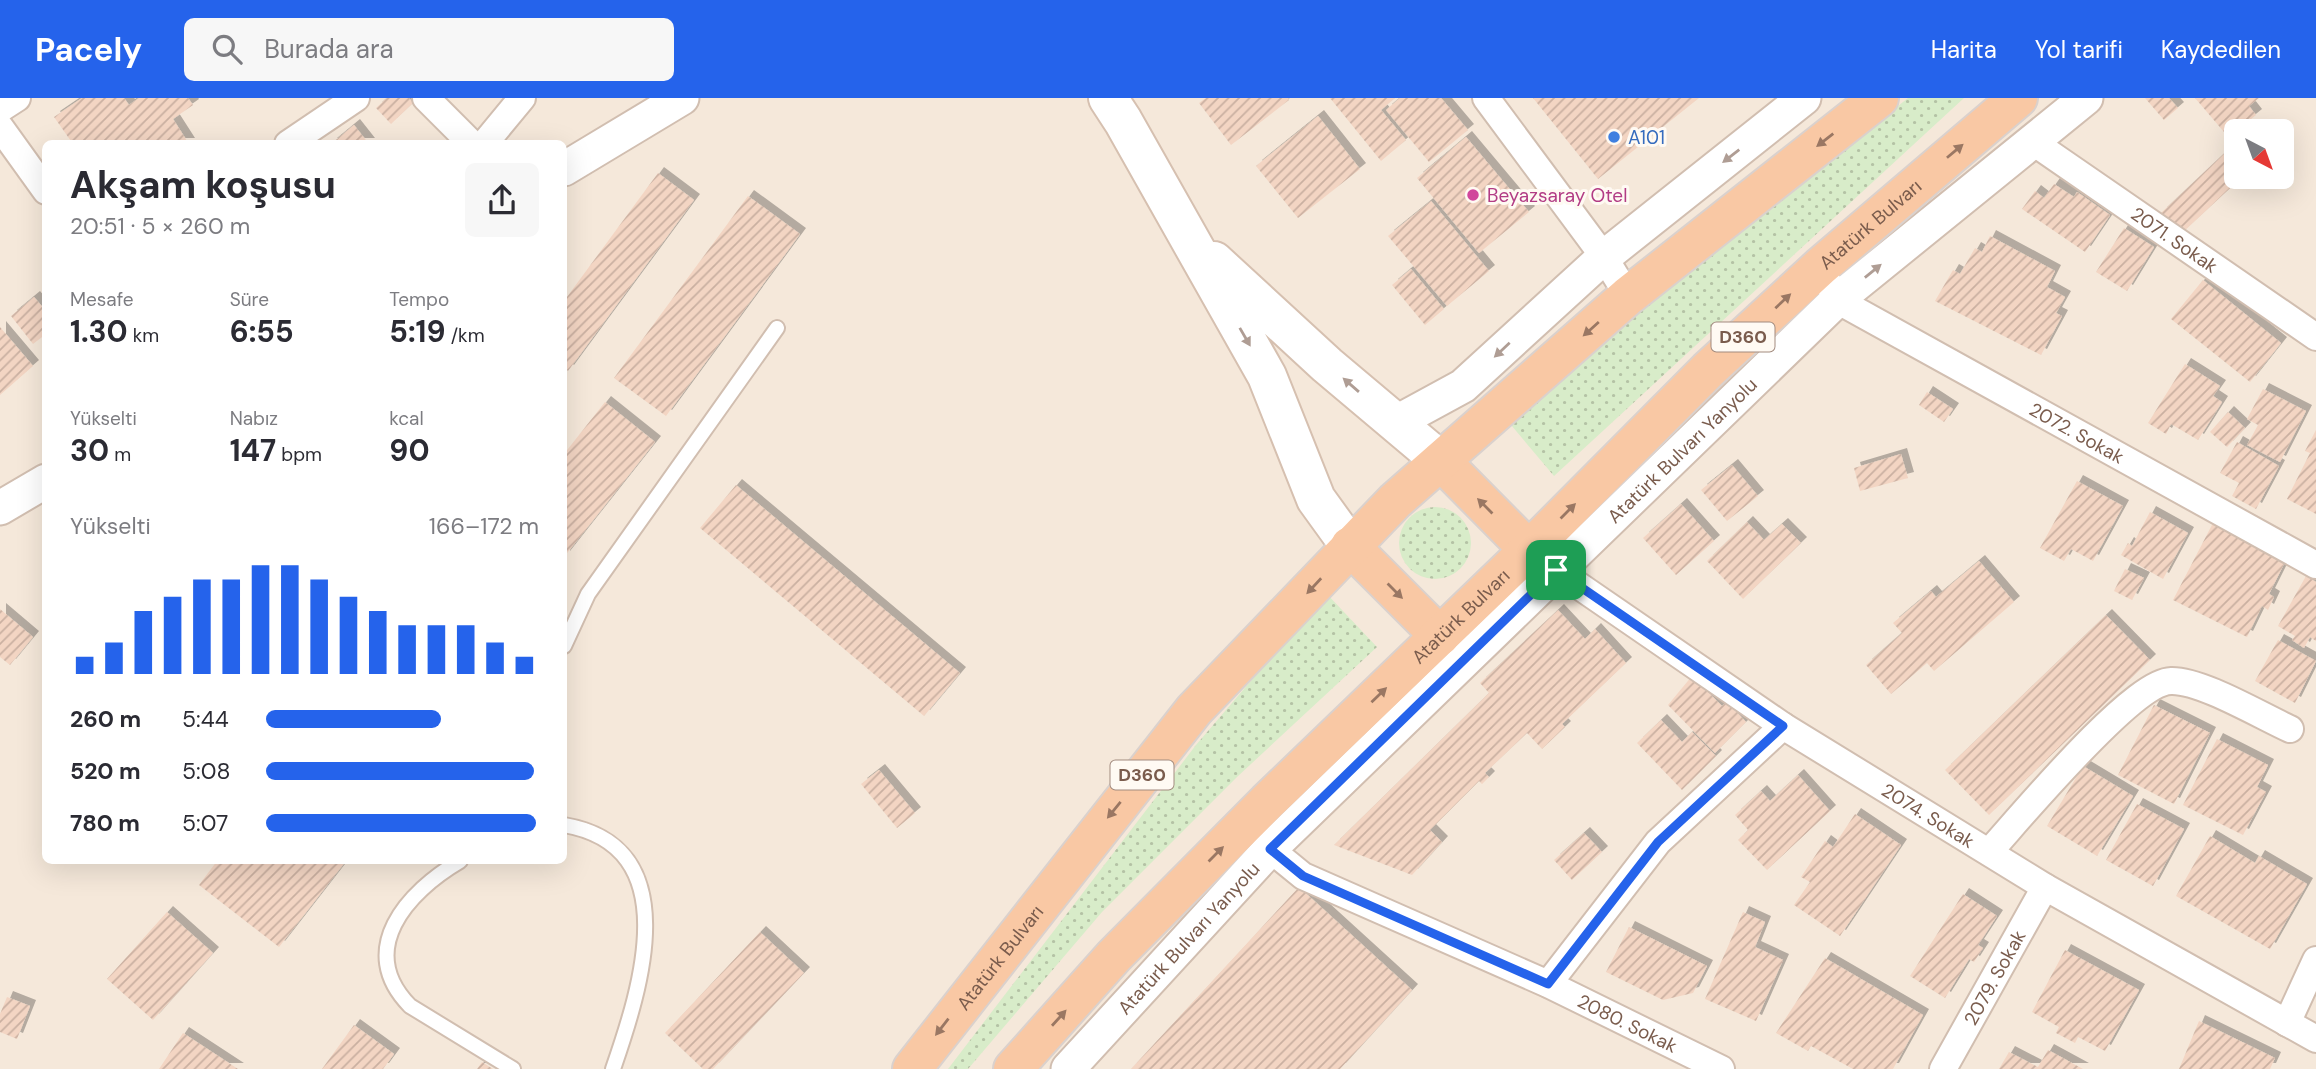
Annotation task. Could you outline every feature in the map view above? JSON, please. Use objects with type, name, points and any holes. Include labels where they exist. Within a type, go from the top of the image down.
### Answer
[{"type":"highway","name":"Atatürk Bulvarı","points":[[912,1069],[1194,710],[1350,546],[1441,461],[1628,296],[1879,98]]},
{"type":"highway","name":"Atatürk Bulvarı","points":[[1013,1069],[1114,956],[1440,636],[1542,560],[1708,370],[1821,266],[2018,98]]},
{"type":"highway","points":[[1441,461],[1542,560]]},
{"type":"highway","points":[[1350,546],[1440,636]]},
{"type":"main road","points":[[1108,98],[1267,376],[1316,499],[1350,546]]},
{"type":"main road","points":[[1186,235],[1441,461]]},
{"type":"street","points":[[0,109],[17,98]]},
{"type":"street","points":[[294,140],[356,98]]},
{"type":"street","points":[[426,98],[468,140]]},
{"type":"street","points":[[487,140],[522,98]]},
{"type":"street","points":[[567,167],[682,98]]},
{"type":"street","points":[[1486,98],[1604,257],[1628,296]]},
{"type":"street","points":[[1395,423],[1463,386],[1604,257],[1804,98]]},
{"type":"street","name":"Atatürk Bulvarı Yanyolu","points":[[1068,1069],[1270,849],[1542,560],[1837,300],[2086,98]]},
{"type":"street","points":[[0,127],[42,185]]},
{"type":"street","name":"2071. Sokak","points":[[2033,142],[2316,337]]},
{"type":"street","points":[[1821,266],[1837,300]]},
{"type":"street","name":"2072. Sokak","points":[[1837,300],[2316,565]]},
{"type":"street","points":[[0,509],[42,483]]},
{"type":"street","name":"2074. Sokak","points":[[1542,560],[1783,726],[2045,887],[2316,1039]]},
{"type":"street","points":[[1989,852],[2082,750],[2153,685],[2171,681],[2195,685],[2290,729]]},
{"type":"street","points":[[1548,984],[1658,842],[1783,726]]},
{"type":"street","name":"2080. Sokak","points":[[1270,849],[1303,876],[1548,984],[1721,1069]]},
{"type":"street","name":"2079. Sokak","points":[[1943,1069],[2045,887]]},
{"type":"street","points":[[2287,1023],[2316,960]]},
{"type":"lane","points":[[567,640],[588,594],[777,328]]},
{"type":"lane","points":[[567,826],[591,832],[617,847],[640,880],[645,900],[643,954],[637,994],[613,1069]]},
{"type":"lane","points":[[456,864],[424,888],[400,914],[387,940],[387,969],[400,996],[410,1006],[513,1069]]},
{"type":"shaded area","points":[[0,98],[2316,98],[2316,1069],[0,1069]]},
{"type":"green space","points":[[1908,98],[1964,98],[1554,476],[1506,419]]},
{"type":"green space","points":[[1435,507],[1455,513],[1465,523],[1471,543],[1465,563],[1455,573],[1435,579],[1415,573],[1405,563],[1399,543],[1405,523],[1415,513]]},
{"type":"green space","points":[[1326,593],[1377,647],[1237,777],[1102,912],[968,1069],[948,1069],[1196,745]]},
{"type":"building","points":[[82,98],[124,98],[129,105],[139,98],[188,98],[193,105],[173,119],[186,140],[70,140],[54,117]]},
{"type":"building","points":[[387,98],[409,98],[413,103],[391,124],[376,108]]},
{"type":"building","points":[[1206,98],[1289,100],[1231,145],[1199,103]]},
{"type":"building","points":[[1330,98],[1395,98],[1381,110],[1406,140],[1381,161]]},
{"type":"building","points":[[1400,98],[1441,98],[1468,130],[1429,162],[1386,110]]},
{"type":"building","points":[[1533,98],[1699,98],[1598,179]]},
{"type":"building","points":[[2145,98],[2169,98],[2178,108],[2164,120]]},
{"type":"building","points":[[2195,98],[2259,98],[2249,106],[2256,115],[2251,119],[2224,119],[2224,132]]},
{"type":"building","points":[[1318,116],[1360,169],[1298,218],[1256,166]]},
{"type":"building","points":[[354,125],[366,140],[336,140]]},
{"type":"building","name":"Beyazsaray Otel","points":[[1466,137],[1529,212],[1479,253],[1417,178]]},
{"type":"building","points":[[2224,154],[2224,189],[2229,189],[2181,234],[2161,213]]},
{"type":"building","points":[[658,173],[694,200],[568,371],[567,297]]},
{"type":"building","points":[[2054,184],[2074,197],[2077,192],[2110,215],[2085,252],[2022,209],[2035,191],[2044,198]]},
{"type":"building","points":[[748,196],[800,234],[666,416],[614,378]]},
{"type":"building","points":[[1431,201],[1489,271],[1447,306],[1388,236]]},
{"type":"building","points":[[2124,228],[2154,247],[2127,291],[2096,272]]},
{"type":"building","points":[[1990,236],[2055,271],[2047,287],[2065,297],[2056,313],[2062,316],[2041,355],[1935,301],[1953,270],[1960,274],[1975,248],[1982,252]]},
{"type":"building","points":[[1411,269],[1444,309],[1425,325],[1392,285]]},
{"type":"building","points":[[2203,280],[2281,343],[2250,382],[2171,319]]},
{"type":"building","points":[[34,297],[42,306],[42,337],[33,344],[11,316]]},
{"type":"building","points":[[0,327],[33,366],[0,395]]},
{"type":"building","points":[[2185,364],[2220,386],[2213,396],[2222,402],[2198,440],[2171,424],[2166,434],[2148,423]]},
{"type":"building","points":[[2263,389],[2306,411],[2280,462],[2247,445],[2258,425],[2247,419]]},
{"type":"building","points":[[1927,392],[1953,409],[1944,422],[1919,405]]},
{"type":"building","points":[[605,402],[655,442],[567,553],[567,450]]},
{"type":"building","points":[[2228,412],[2245,428],[2227,447],[2210,432]]},
{"type":"building","points":[[2316,430],[2316,514],[2287,499],[2310,453],[2305,451]]},
{"type":"building","points":[[2237,442],[2279,466],[2256,509],[2232,496],[2239,483],[2220,473]]},
{"type":"building","points":[[1901,454],[1908,478],[1860,491],[1854,468]]},
{"type":"building","points":[[1732,465],[1758,496],[1727,521],[1701,490]]},
{"type":"building","points":[[2077,481],[2123,506],[2093,561],[2071,549],[2064,561],[2040,548]]},
{"type":"building","points":[[736,485],[960,673],[924,716],[700,528]]},
{"type":"building","points":[[1681,504],[1714,541],[1676,575],[1643,538]]},
{"type":"building","points":[[2150,512],[2188,533],[2163,579],[2121,555],[2128,543],[2132,546]]},
{"type":"building","points":[[1747,522],[1764,540],[1782,524],[1801,543],[1743,599],[1707,561]]},
{"type":"building","points":[[2213,523],[2286,560],[2269,594],[2274,597],[2268,610],[2262,606],[2247,637],[2173,600]]},
{"type":"building","points":[[1979,561],[2014,602],[1934,671],[1927,663],[1891,694],[1866,665],[1902,633],[1893,623],[1931,591],[1936,597]]},
{"type":"building","points":[[2125,569],[2144,578],[2132,600],[2114,591]]},
{"type":"building","points":[[2306,576],[2316,582],[2316,641],[2310,637],[2304,648],[2292,640],[2295,636],[2278,626]]},
{"type":"building","points":[[0,609],[33,637],[10,665],[0,657]]},
{"type":"building","points":[[1558,610],[1585,639],[1595,629],[1626,663],[1562,724],[1565,727],[1542,749],[1527,733],[1485,773],[1489,777],[1482,784],[1479,781],[1430,830],[1442,842],[1412,875],[1334,845],[1489,693],[1480,683]]},
{"type":"building","points":[[2106,615],[2150,660],[1989,815],[1945,770]]},
{"type":"building","points":[[2278,640],[2316,661],[2295,703],[2255,681]]},
{"type":"building","points":[[1692,676],[1722,706],[1727,702],[1746,722],[1715,753],[1668,705]]},
{"type":"building","points":[[2154,705],[2210,733],[2174,804],[2118,775]]},
{"type":"building","points":[[1661,720],[1682,742],[1692,732],[1716,756],[1682,790],[1637,743]]},
{"type":"building","points":[[2217,739],[2268,765],[2257,787],[2266,792],[2243,835],[2183,805]]},
{"type":"building","points":[[2083,766],[2133,796],[2097,856],[2047,826]]},
{"type":"building","points":[[879,770],[915,813],[897,828],[861,784]]},
{"type":"building","points":[[1798,775],[1830,811],[1767,870],[1738,840],[1748,830],[1735,815],[1761,791],[1770,801]]},
{"type":"building","points":[[2137,804],[2184,829],[2153,886],[2106,860]]},
{"type":"building","points":[[1855,814],[1901,845],[1840,936],[1794,905],[1810,882],[1801,877],[1825,841],[1833,847]]},
{"type":"building","points":[[1584,833],[1602,852],[1572,880],[1554,860]]},
{"type":"building","points":[[2210,836],[2255,863],[2259,856],[2307,884],[2270,949],[2176,896]]},
{"type":"building","points":[[215,864],[344,864],[279,947],[199,885]]},
{"type":"building","points":[[1299,887],[1412,990],[1340,1069],[1131,1069]]},
{"type":"building","points":[[1963,894],[1997,916],[1978,945],[1983,948],[1974,962],[1969,959],[1945,998],[1910,976]]},
{"type":"building","points":[[167,912],[213,953],[153,1020],[107,979]]},
{"type":"building","points":[[1743,912],[1765,922],[1755,947],[1783,960],[1756,1021],[1705,999]]},
{"type":"building","points":[[1629,927],[1707,966],[1693,993],[1663,1000],[1606,972]]},
{"type":"building","points":[[760,932],[804,973],[713,1069],[703,1069],[665,1033]]},
{"type":"building","points":[[2065,950],[2139,990],[2105,1051],[2078,1037],[2075,1043],[2056,1033],[2059,1027],[2032,1012]]},
{"type":"building","points":[[1825,958],[1923,1015],[1893,1069],[1853,1069],[1811,1046],[1808,1051],[1776,1033]]},
{"type":"building","points":[[7,997],[30,1006],[17,1039],[0,1032],[0,1014]]},
{"type":"building","points":[[2199,1021],[2275,1058],[2270,1069],[2179,1069]]},
{"type":"building","points":[[354,1025],[394,1054],[383,1069],[322,1069]]},
{"type":"building","points":[[183,1033],[238,1069],[159,1069]]},
{"type":"building","points":[[2048,1050],[2083,1069],[1999,1069],[2009,1052],[2038,1067]]},
{"type":"building","points":[[482,1062],[493,1069],[477,1069]]},
{"type":"place","name":"A101","points":[[1614,137]]},
{"type":"place","name":"Beyazsaray Otel","points":[[1473,195]]},
{"type":"route","points":[[1556,570],[1783,726],[1658,842],[1548,984],[1303,876],[1270,849],[1556,570]]}]
